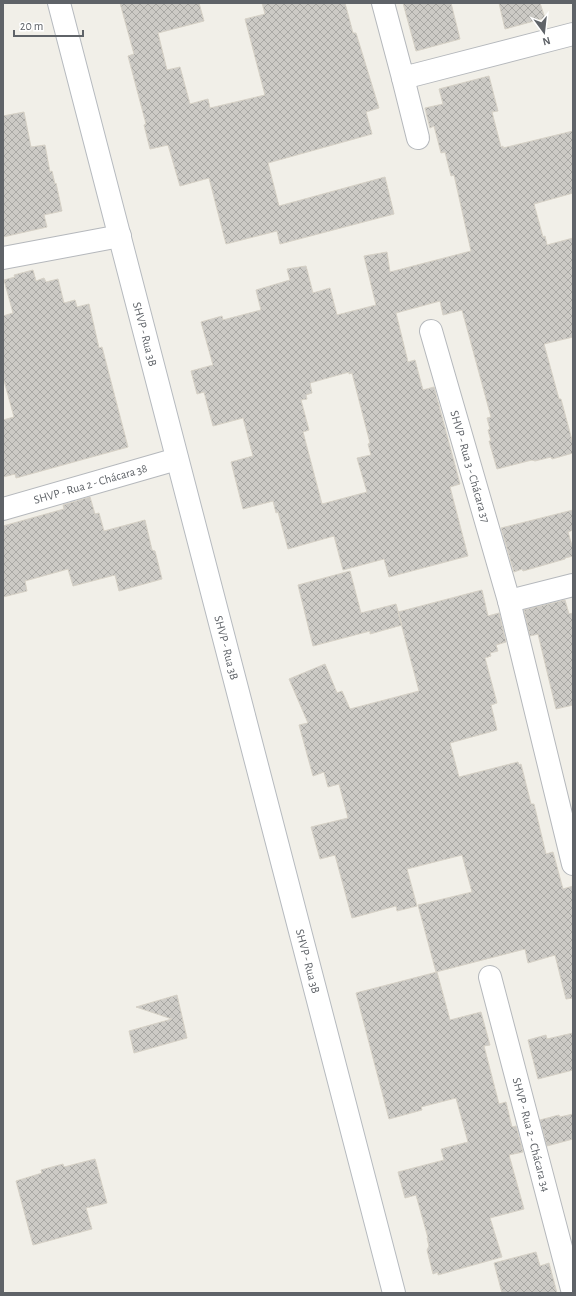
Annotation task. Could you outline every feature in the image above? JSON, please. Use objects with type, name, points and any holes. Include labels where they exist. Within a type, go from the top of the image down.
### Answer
[{"type":"street","name":"SHVP - Rua 3B","points":[[59,3],[394,1293]]},
{"type":"street","points":[[383,3],[418,138]]},
{"type":"street","points":[[403,78],[573,34]]},
{"type":"street","points":[[3,258],[120,236]]},
{"type":"street","name":"SHVP - Rua 3 - Chácara 37","points":[[431,331],[509,601],[573,864]]},
{"type":"street","name":"SHVP - Rua 2 - Chácara 38","points":[[3,509],[177,459]]},
{"type":"street","points":[[509,601],[573,585]]},
{"type":"street","name":"SHVP - Rua 2 - Chácara 34","points":[[490,977],[573,1293]]},
{"type":"building","points":[[120,3],[199,3],[204,21],[158,33],[167,70],[180,67],[190,104],[208,99],[210,108],[265,95],[245,19],[265,14],[262,3],[345,3],[353,33],[356,33],[379,108],[366,112],[372,134],[268,163],[279,206],[385,177],[394,214],[280,244],[277,231],[226,244],[209,178],[180,186],[168,145],[150,149],[144,125],[146,124],[128,56],[134,54]]},
{"type":"building","points":[[403,3],[451,3],[460,39],[416,51]]},
{"type":"building","points":[[499,3],[540,3],[545,18],[505,29]]},
{"type":"building","points":[[489,76],[498,111],[492,112],[501,147],[503,146],[503,148],[573,131],[573,193],[534,204],[543,237],[545,236],[547,245],[573,238],[573,337],[544,344],[573,444],[573,453],[552,459],[551,457],[535,461],[532,460],[497,469],[489,441],[491,441],[488,430],[490,429],[487,418],[491,417],[462,310],[443,315],[440,301],[396,313],[408,362],[415,360],[423,390],[434,387],[460,484],[450,487],[468,556],[389,577],[384,559],[343,570],[334,536],[288,549],[278,512],[276,513],[273,501],[243,509],[231,462],[253,456],[243,418],[213,426],[204,392],[197,394],[191,371],[213,365],[201,322],[222,316],[223,320],[261,310],[256,290],[290,280],[287,269],[306,266],[313,293],[330,288],[337,315],[376,305],[364,256],[387,252],[390,272],[471,251],[454,175],[451,176],[445,152],[441,153],[434,126],[430,128],[425,108],[443,104],[439,89]],"holes":[[[349,372],[349,374],[352,373],[370,443],[368,444],[371,455],[357,458],[367,492],[322,504],[303,432],[309,430],[301,400],[307,399],[306,395],[312,393],[310,383]]]},
{"type":"building","points":[[24,112],[31,147],[45,145],[50,172],[52,171],[55,184],[56,183],[62,211],[44,215],[47,227],[3,237],[3,116]]},
{"type":"building","points":[[33,270],[36,281],[44,278],[46,282],[58,279],[64,303],[75,300],[77,307],[89,304],[99,348],[102,347],[128,447],[16,478],[15,474],[3,477],[3,420],[14,417],[3,377],[3,316],[13,313],[4,280],[15,277],[14,275]]},
{"type":"building","points":[[90,497],[95,514],[99,513],[104,531],[145,520],[152,550],[155,551],[162,579],[119,591],[115,575],[73,586],[68,569],[25,581],[27,591],[3,597],[3,526],[64,509],[63,505]]},
{"type":"building","points":[[573,510],[573,530],[568,532],[573,549],[573,556],[523,571],[522,569],[514,572],[501,528]]},
{"type":"building","points":[[350,571],[361,613],[396,604],[402,625],[370,634],[370,631],[313,646],[298,585]]},
{"type":"building","points":[[482,590],[488,616],[499,613],[506,642],[496,645],[498,651],[490,653],[491,656],[485,658],[497,703],[491,705],[497,730],[450,743],[459,777],[518,762],[519,765],[521,764],[531,804],[534,804],[546,854],[553,852],[563,889],[573,886],[573,998],[566,999],[555,955],[528,963],[525,949],[436,972],[418,905],[472,892],[462,855],[407,869],[417,906],[397,911],[396,906],[352,918],[335,855],[320,859],[311,827],[348,818],[339,784],[328,787],[324,772],[313,776],[299,725],[308,723],[289,679],[325,664],[337,693],[342,691],[350,709],[419,691],[398,612]]},
{"type":"building","points":[[565,600],[569,614],[573,613],[573,705],[556,709],[538,634],[530,636],[524,610]]},
{"type":"building","points":[[437,972],[450,1020],[481,1012],[490,1045],[484,1046],[499,1104],[506,1102],[512,1127],[516,1126],[523,1152],[509,1155],[524,1209],[490,1218],[502,1257],[438,1275],[438,1272],[433,1274],[427,1250],[429,1246],[428,1238],[416,1195],[405,1198],[398,1172],[444,1160],[441,1149],[468,1142],[456,1098],[421,1107],[422,1110],[389,1119],[356,993]]},
{"type":"building","points":[[177,995],[187,1038],[134,1053],[129,1031],[172,1019],[136,1007]]},
{"type":"building","points":[[573,1033],[573,1070],[538,1079],[528,1040],[546,1035],[547,1039]]},
{"type":"building","points":[[573,1114],[573,1139],[547,1146],[540,1120],[559,1115],[560,1117]]},
{"type":"building","points":[[95,1159],[107,1203],[86,1208],[92,1229],[33,1245],[16,1181],[42,1173],[41,1170],[63,1164],[64,1167]]},
{"type":"building","points":[[536,1252],[540,1266],[549,1263],[557,1293],[502,1293],[494,1263]]}]
